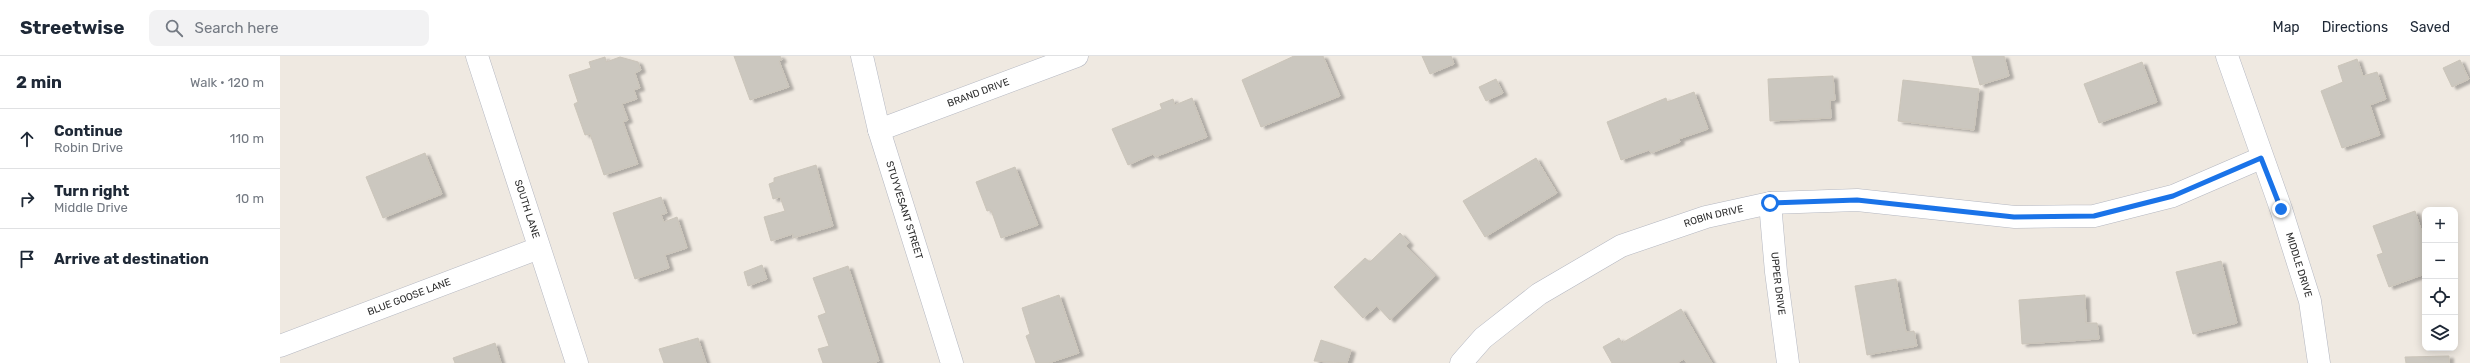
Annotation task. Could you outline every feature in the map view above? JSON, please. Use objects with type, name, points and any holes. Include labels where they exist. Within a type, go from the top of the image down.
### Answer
[{"type":"street","name":"SOUTH LANE","points":[[476,56],[577,363]]},
{"type":"street","name":"STUYVESANT STREET","points":[[862,56],[879,130],[952,363]]},
{"type":"street","name":"BRAND DRIVE","points":[[879,130],[1077,56]]},
{"type":"street","name":"MIDDLE DRIVE","points":[[2227,56],[2261,158],[2281,209],[2310,300],[2319,363]]},
{"type":"street","name":"ROBIN DRIVE","points":[[1461,363],[1483,338],[1540,294],[1621,246],[1706,217],[1770,203],[1857,200],[2014,217],[2094,216],[2173,196],[2261,158]]},
{"type":"street","name":"UPPER DRIVE","points":[[1770,203],[1776,272],[1788,363]]},
{"type":"street","name":"BLUE GOOSE LANE","points":[[280,346],[539,248]]},
{"type":"building","points":[[734,56],[780,56],[782,60],[779,61],[789,87],[750,100]]},
{"type":"building","points":[[1294,56],[1323,56],[1340,96],[1261,127],[1242,80]]},
{"type":"building","points":[[1422,56],[1451,56],[1454,64],[1430,74]]},
{"type":"building","points":[[1972,56],[2004,56],[2009,76],[1980,85]]},
{"type":"building","points":[[605,57],[606,62],[620,57],[638,62],[641,70],[635,73],[640,88],[634,90],[637,99],[622,104],[628,120],[623,122],[638,164],[604,175],[590,134],[585,135],[574,104],[578,102],[569,75],[591,68],[589,62]]},
{"type":"building","points":[[2357,59],[2363,76],[2377,72],[2386,99],[2370,105],[2380,135],[2342,148],[2321,91],[2343,82],[2338,66]]},
{"type":"building","points":[[2460,60],[2469,79],[2452,87],[2443,68]]},
{"type":"building","points":[[2142,62],[2157,102],[2099,123],[2084,84]]},
{"type":"building","points":[[1833,76],[1835,100],[1830,100],[1831,118],[1770,121],[1768,79]]},
{"type":"building","points":[[1496,79],[1503,93],[1486,101],[1479,87]]},
{"type":"building","points":[[1903,80],[1979,89],[1974,130],[1898,121]]},
{"type":"building","points":[[1694,92],[1708,129],[1679,139],[1680,142],[1651,153],[1649,150],[1621,160],[1607,122],[1666,98],[1667,102]]},
{"type":"building","points":[[1192,98],[1207,137],[1155,157],[1153,154],[1128,165],[1112,129],[1162,109],[1160,104],[1173,99],[1175,105]]},
{"type":"building","points":[[425,153],[442,194],[383,218],[366,177]]},
{"type":"building","points":[[1536,158],[1557,193],[1485,237],[1463,201]]},
{"type":"building","points":[[816,165],[833,226],[793,238],[793,234],[771,241],[764,217],[785,211],[780,197],[773,199],[769,184],[774,182],[774,178]]},
{"type":"building","points":[[1015,167],[1038,225],[1001,238],[991,210],[987,211],[976,182]]},
{"type":"building","points":[[661,197],[667,213],[661,215],[664,222],[677,217],[687,248],[665,255],[669,268],[635,279],[613,213]]},
{"type":"building","points":[[2415,211],[2422,232],[2422,275],[2389,287],[2377,255],[2383,253],[2373,226]]},
{"type":"building","points":[[1400,233],[1409,243],[1406,246],[1435,276],[1390,320],[1377,306],[1363,318],[1334,287],[1365,258],[1370,262]]},
{"type":"building","points":[[2221,261],[2237,323],[2193,334],[2176,272]]},
{"type":"building","points":[[762,265],[767,279],[748,286],[744,272]]},
{"type":"building","points":[[848,266],[879,361],[873,363],[823,363],[818,349],[829,346],[818,316],[826,313],[813,278]]},
{"type":"building","points":[[1896,279],[1906,332],[1914,331],[1917,346],[1867,355],[1855,286]]},
{"type":"building","points":[[1059,295],[1079,353],[1049,363],[1036,363],[1026,336],[1030,334],[1022,308]]},
{"type":"building","points":[[2085,295],[2086,323],[2097,323],[2099,339],[2022,344],[2019,300]]},
{"type":"building","points":[[1681,309],[1712,363],[1687,363],[1684,359],[1677,363],[1612,363],[1603,347],[1619,338],[1622,343]]},
{"type":"building","points":[[698,338],[706,363],[664,363],[659,349]]},
{"type":"building","points":[[1321,340],[1351,350],[1347,363],[1314,361]]},
{"type":"building","points":[[495,343],[501,363],[455,363],[453,358]]},
{"type":"building","points":[[2449,356],[2449,363],[2406,363],[2405,357]]},
{"type":"route","points":[[1770,203],[1857,200],[2014,217],[2094,216],[2173,196],[2261,158],[2281,209]]}]
